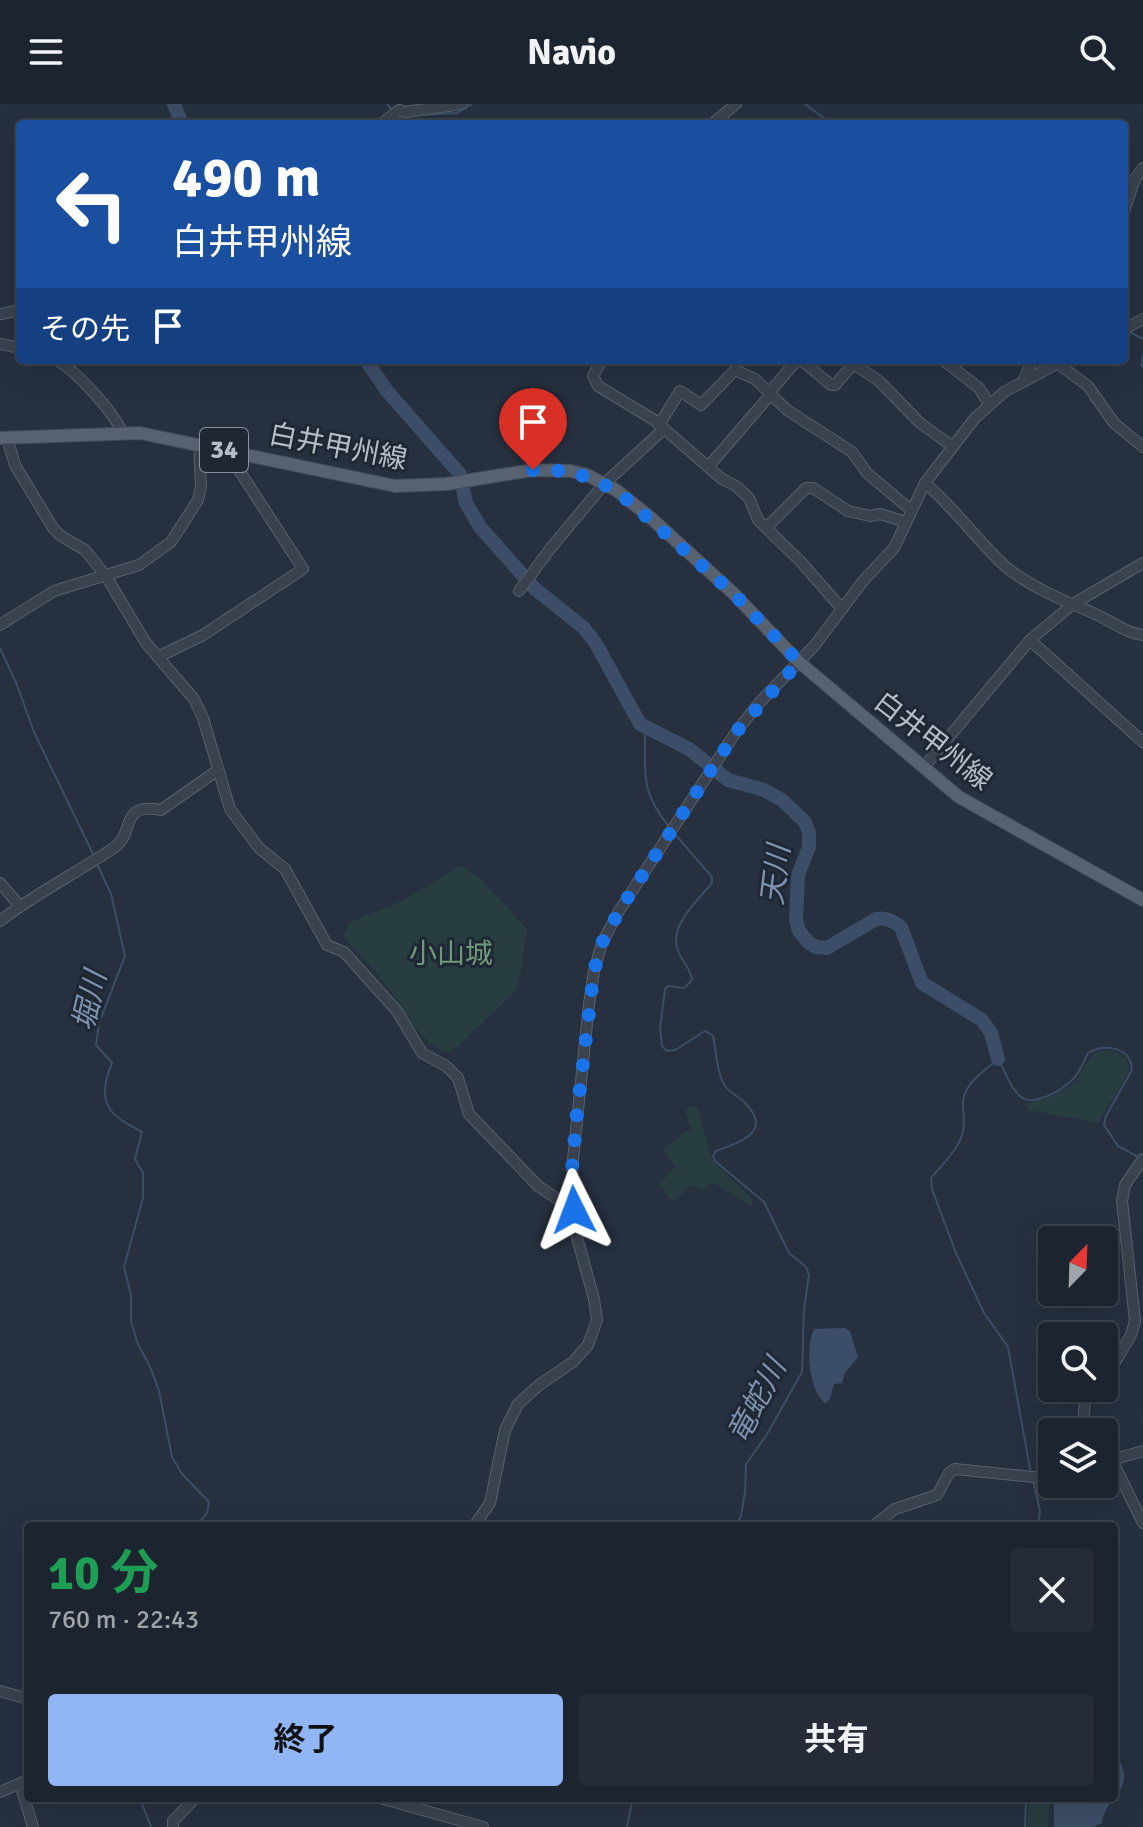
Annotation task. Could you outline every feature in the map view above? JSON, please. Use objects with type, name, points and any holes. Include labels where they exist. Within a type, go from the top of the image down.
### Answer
[{"type":"main road","name":"白井甲州線","points":[[4,438],[123,433],[199,444],[383,484],[414,487],[555,470],[571,471],[605,483],[651,518],[733,593],[799,662],[959,797],[1143,900]]},
{"type":"street","points":[[386,120],[395,113],[458,107],[462,104]]},
{"type":"street","points":[[717,120],[736,104]]},
{"type":"street","points":[[1128,199],[1135,179],[1143,168]]},
{"type":"street","points":[[64,364],[104,407],[123,433]]},
{"type":"street","points":[[600,364],[593,376],[598,386],[661,427],[749,498],[758,520],[801,562],[842,609]]},
{"type":"street","points":[[708,467],[795,364]]},
{"type":"street","points":[[804,364],[831,385],[835,385],[852,364]]},
{"type":"street","points":[[857,364],[878,380],[911,416],[952,446]]},
{"type":"street","points":[[948,364],[979,388],[989,404]]},
{"type":"street","points":[[1023,381],[1031,364]]},
{"type":"street","points":[[477,1522],[490,1503],[505,1430],[518,1404],[573,1362],[588,1345],[597,1320],[575,1230],[573,1155],[594,971],[610,928],[707,774],[760,702],[799,662],[863,581],[894,548],[925,483],[952,446],[989,404],[1056,364]]},
{"type":"street","points":[[1062,364],[1088,386],[1114,423],[1143,447]]},
{"type":"street","points":[[519,591],[605,483],[661,427],[680,391],[701,405],[735,370],[755,379],[787,410],[852,452],[867,473],[911,510]]},
{"type":"street","points":[[4,438],[15,465],[53,528],[85,550],[106,576],[146,643],[194,699],[203,718],[230,809],[259,848],[285,869],[327,945],[344,952],[397,1011],[422,1053],[446,1066],[458,1078],[469,1114],[538,1186],[574,1210]]},
{"type":"street","points":[[0,625],[54,591],[139,565],[171,542],[198,500],[201,486],[199,444]]},
{"type":"street","points":[[158,657],[203,635],[303,569],[226,450]]},
{"type":"street","points":[[925,483],[947,501],[1009,569],[1039,590],[1130,633],[1143,635]]},
{"type":"street","points":[[766,528],[806,488],[813,488],[848,511],[870,516],[880,514],[906,522]]},
{"type":"street","points":[[923,768],[1030,640],[1073,604],[1143,563]]},
{"type":"street","points":[[1030,640],[1143,742]]},
{"type":"street","points":[[0,921],[119,845],[135,812],[147,808],[161,810],[218,770]]},
{"type":"street","points":[[0,883],[20,906]]},
{"type":"street","points":[[1118,1357],[1135,1321],[1122,1201],[1125,1185],[1142,1160]]},
{"type":"street","points":[[1118,1458],[1143,1451]]},
{"type":"street","points":[[878,1522],[895,1509],[937,1495],[949,1473],[955,1469],[1038,1479]]},
{"type":"street","points":[[1118,1479],[1143,1523]]},
{"type":"street","points":[[0,1691],[24,1698]]},
{"type":"street","points":[[0,1792],[24,1782]]},
{"type":"street","points":[[28,1802],[33,1827]]},
{"type":"street","points":[[173,1827],[173,1821],[191,1802]]},
{"type":"street","points":[[394,1802],[483,1827]]},
{"type":"green space","name":"小山城","points":[[461,865],[481,879],[527,929],[515,992],[450,1053],[422,1036],[385,983],[343,936],[351,922],[406,899]]},
{"type":"green space","points":[[1097,1051],[1115,1051],[1126,1057],[1130,1068],[1098,1123],[1028,1110],[1026,1104],[1054,1095],[1073,1083]]},
{"type":"green space","points":[[697,1106],[712,1160],[751,1198],[754,1207],[713,1183],[702,1191],[692,1185],[673,1201],[658,1185],[676,1166],[662,1150],[686,1131],[692,1132],[687,1107]]},
{"type":"green space","points":[[1029,1802],[1050,1802],[1048,1827],[1027,1827]]},
{"type":"water","points":[[844,1328],[850,1331],[858,1357],[845,1373],[842,1383],[834,1384],[830,1399],[825,1403],[812,1379],[809,1357],[811,1337],[814,1329]]},
{"type":"water","points":[[1118,1758],[1124,1775],[1118,1794]]},
{"type":"water","points":[[1054,1802],[1111,1802],[1102,1823],[1093,1827],[1054,1827]]},
{"type":"waterway","name":"天川","points":[[174,104],[180,120]]},
{"type":"waterway","points":[[387,104],[392,110]]},
{"type":"waterway","points":[[400,116],[457,113],[472,104]]},
{"type":"waterway","points":[[805,104],[827,120]]},
{"type":"waterway","points":[[1130,332],[1143,339]]},
{"type":"waterway","points":[[1143,356],[1143,367]]},
{"type":"waterway","name":"天川","points":[[369,364],[387,391],[460,474],[466,503],[480,527],[535,589],[583,627],[595,642],[640,724],[689,749],[728,780],[764,790],[782,800],[805,822],[809,847],[798,875],[796,920],[799,931],[808,942],[827,948],[876,919],[895,923],[901,927],[922,983],[982,1020],[991,1033],[998,1059]]},
{"type":"waterway","name":"堀川","points":[[0,648],[34,732],[94,856]]},
{"type":"waterway","name":"竜蛇川","points":[[645,725],[648,791],[670,828]]},
{"type":"waterway","name":"竜蛇川","points":[[674,833],[712,877],[712,883],[686,914],[677,932],[678,951],[692,980],[684,988],[668,986],[665,989],[660,1028],[662,1046],[667,1051],[675,1050],[705,1031],[713,1036],[722,1081],[753,1112],[756,1121],[750,1134],[716,1151],[713,1156],[715,1161],[764,1202],[789,1253],[806,1267],[809,1275],[804,1309],[802,1372],[766,1436],[746,1464],[745,1492],[738,1522]]},
{"type":"waterway","name":"堀川","points":[[96,862],[111,894],[125,956],[99,1023],[96,1045],[112,1063],[105,1098],[121,1120],[142,1132],[135,1159],[143,1173],[143,1198],[124,1267],[131,1295],[131,1321],[159,1391],[172,1457],[182,1474],[209,1502],[207,1513],[199,1522]]},
{"type":"waterway","name":"天川","points":[[1031,1474],[1008,1347],[984,1313],[956,1253],[932,1189],[931,1178],[961,1138],[964,1127],[963,1099],[969,1086],[998,1059],[1017,1093],[1027,1100],[1033,1100],[1048,1096],[1067,1084],[1077,1074],[1088,1053],[1102,1048],[1116,1049],[1131,1062],[1132,1070],[1104,1125],[1118,1146],[1138,1157]]},
{"type":"waterway","name":"天川","points":[[1033,1480],[1040,1511],[1039,1522]]},
{"type":"waterway","name":"堀川","points":[[142,1802],[151,1827]]},
{"type":"waterway","name":"竜蛇川","points":[[627,1827],[632,1802]]},
{"type":"waterway","name":"天川","points":[[1025,1827],[1026,1802]]},
{"type":"route","points":[[533,470],[571,471],[587,475],[616,490],[733,593],[799,662],[736,732],[619,911],[602,943],[589,1004],[577,1113],[572,1169],[574,1210]]}]
